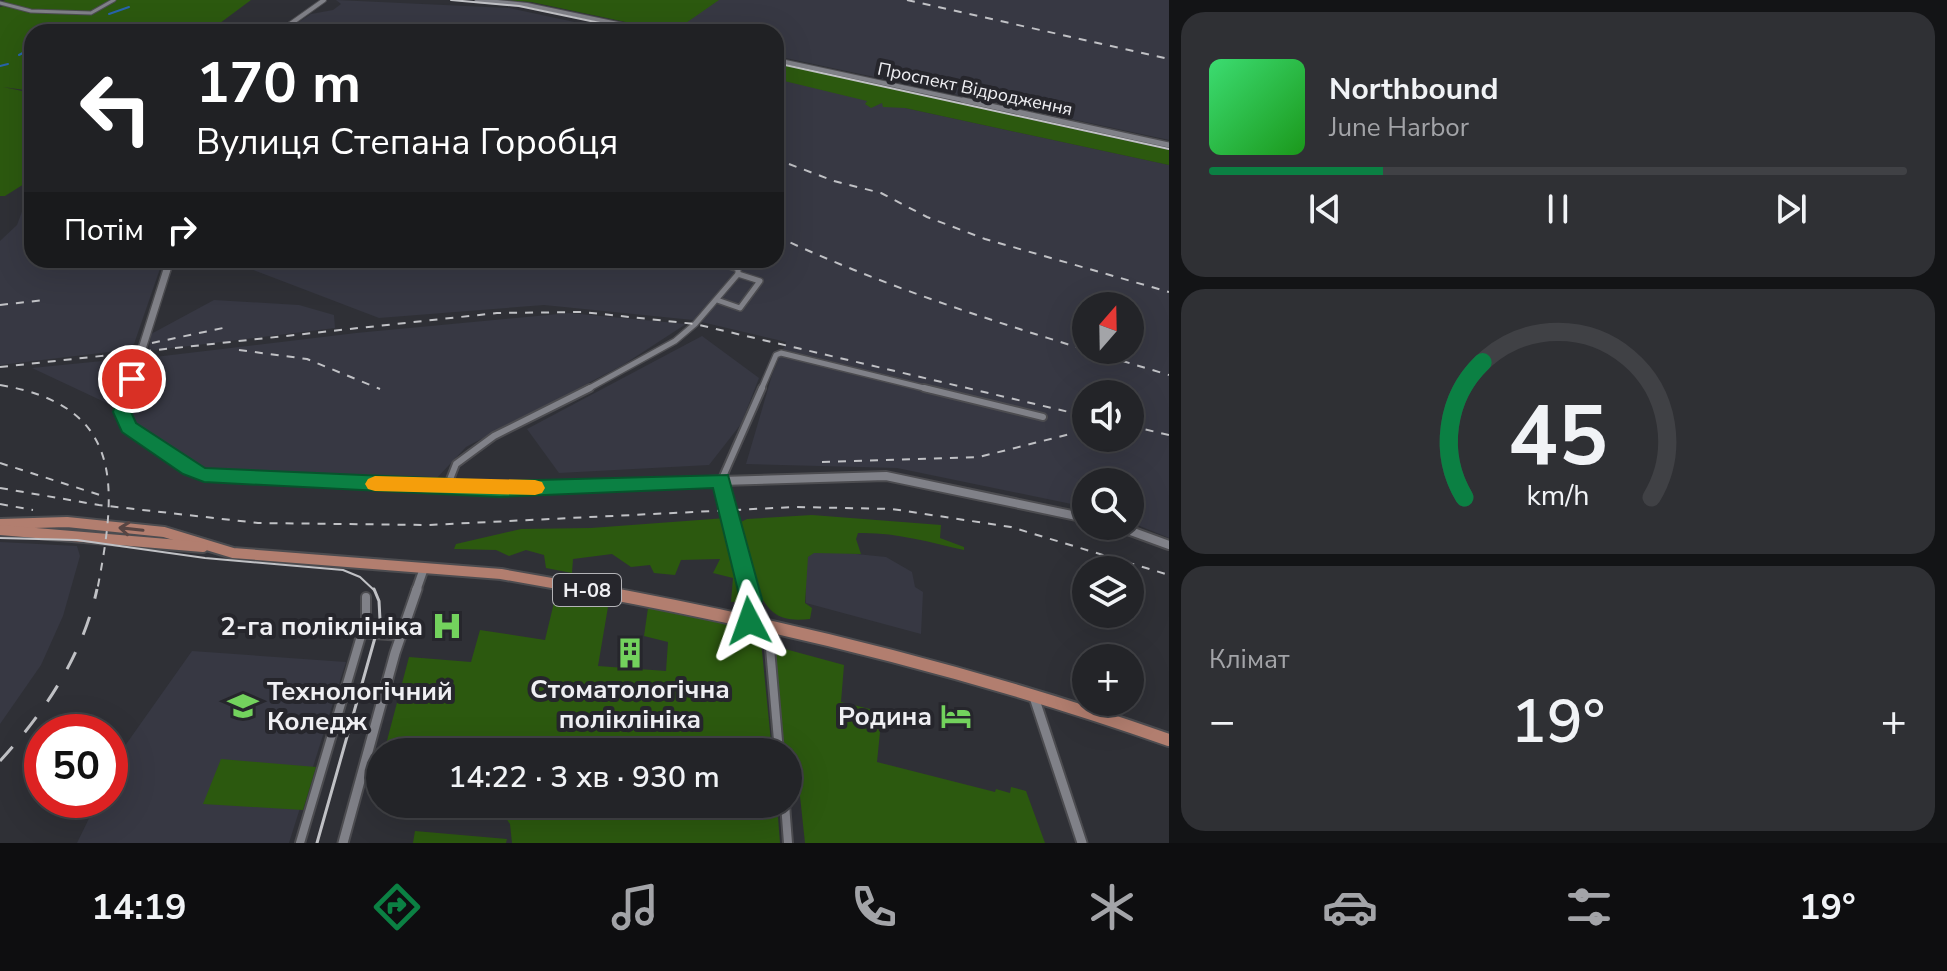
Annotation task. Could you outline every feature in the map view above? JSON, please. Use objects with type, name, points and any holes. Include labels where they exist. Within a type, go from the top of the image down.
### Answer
[{"type":"main road","points":[[290,24],[324,0]]},
{"type":"main road","points":[[167,268],[124,404],[124,420],[128,427],[190,469],[204,475],[499,489],[721,481],[751,599],[749,621]]},
{"type":"main road","name":"Н-08","points":[[0,524],[67,522],[130,528],[164,532],[233,553],[501,574],[768,625],[1033,693],[1169,740]]},
{"type":"main road","name":"Н-08","points":[[0,530],[206,547]]},
{"type":"street","points":[[11,6],[21,0]]},
{"type":"street","points":[[0,3],[31,11],[91,13],[114,0]]},
{"type":"street","points":[[477,0],[527,5],[618,24]]},
{"type":"street","name":"Проспект Відродження","points":[[784,62],[1169,145]]},
{"type":"street","points":[[447,487],[456,464],[494,436],[659,352],[695,324],[717,300],[738,274],[735,268]]},
{"type":"street","points":[[717,300],[740,308],[760,281],[738,274]]},
{"type":"street","points":[[1043,417],[781,353],[776,355],[721,481],[886,476],[1072,515]]},
{"type":"street","points":[[1144,536],[1169,545]]},
{"type":"street","points":[[343,843],[401,636],[424,568]]},
{"type":"street","points":[[300,843],[363,633],[368,608],[366,597]]},
{"type":"street","points":[[768,625],[778,738]]},
{"type":"street","points":[[363,633],[401,636]]},
{"type":"street","points":[[1033,693],[1082,843]]},
{"type":"street","points":[[786,818],[788,843]]},
{"type":"shaded area","points":[[336,0],[509,8],[584,24],[295,24],[311,14],[333,10],[341,4]]},
{"type":"shaded area","points":[[553,0],[1169,0],[1169,140],[784,58],[784,24],[667,24]]},
{"type":"shaded area","points":[[784,73],[905,108],[1169,165],[1169,538],[1144,528],[1144,468],[1072,468],[1072,504],[897,468],[746,464],[772,375],[786,342],[693,320],[544,305],[379,318],[248,268],[784,268]]},
{"type":"shaded area","points":[[24,206],[24,268],[160,268],[134,344],[109,352],[0,365],[0,241],[17,225]]},
{"type":"shaded area","points":[[214,300],[299,305],[334,315],[335,328],[149,351],[151,334]]},
{"type":"shaded area","points":[[569,313],[686,324],[623,365],[466,447],[435,480],[226,471],[201,467],[132,421],[130,405],[146,358],[356,333]]},
{"type":"shaded area","points":[[702,336],[759,378],[741,424],[709,465],[559,473],[527,429]]},
{"type":"shaded area","points":[[132,358],[113,406],[32,368]]},
{"type":"shaded area","points":[[0,542],[77,546],[80,556],[63,616],[41,665],[0,724]]},
{"type":"shaded area","points":[[806,549],[886,557],[912,572],[915,587],[923,592],[921,634],[806,603]]},
{"type":"shaded area","name":"Технологічний Коледж","points":[[192,651],[346,662],[289,843],[77,843],[89,818],[128,818],[128,742]]},
{"type":"green space","points":[[251,0],[219,24],[24,24],[24,90],[3,87],[24,91],[24,184],[5,196],[0,196],[0,7],[7,5],[0,2]]},
{"type":"green space","points":[[505,0],[719,0],[684,24],[635,24],[531,2]]},
{"type":"green space","points":[[784,65],[1169,150],[1169,165],[905,108],[883,107],[882,103],[871,108],[865,104],[867,101],[784,81]]},
{"type":"green space","points":[[812,515],[941,525],[940,538],[964,547],[964,550],[899,536],[858,533],[856,539],[861,554],[814,553],[808,557],[805,603],[812,608],[810,619],[786,618],[773,612],[759,594],[746,558],[739,523],[747,519]]},
{"type":"green space","points":[[726,518],[747,596],[745,601],[731,602],[733,578],[713,573],[720,559],[681,560],[675,575],[654,573],[650,565],[631,567],[612,554],[573,559],[572,573],[546,568],[544,555],[526,550],[509,556],[496,550],[454,549],[456,544],[521,529],[591,528]]},
{"type":"green space","points":[[556,594],[609,601],[598,666],[666,671],[668,642],[644,636],[648,608],[760,631],[771,738],[388,738],[409,657],[471,662],[480,630],[545,640]]},
{"type":"green space","points":[[774,646],[844,665],[841,702],[882,712],[877,762],[995,792],[996,789],[1010,793],[1011,787],[1026,791],[1045,843],[805,843],[802,738],[783,738]]},
{"type":"green space","points":[[221,759],[316,767],[303,810],[203,804]]},
{"type":"green space","points":[[506,818],[778,818],[780,843],[512,843],[510,824]]},
{"type":"green space","points":[[415,831],[507,839],[506,843],[413,843]]},
{"type":"waterway","points":[[109,14],[129,7]]},
{"type":"waterway","points":[[19,55],[24,52]]},
{"type":"waterway","points":[[0,66],[8,64]]},
{"type":"tram line","points":[[451,0],[519,6],[605,24]]},
{"type":"tram line","points":[[784,65],[1169,149]]},
{"type":"tram line","points":[[0,538],[77,540],[205,558],[343,570],[360,577],[375,591]]},
{"type":"tram line","points":[[317,843],[380,620],[375,591]]},
{"type":"railway","points":[[907,0],[1169,59]]},
{"type":"railway","points":[[789,164],[834,181],[881,193],[927,217],[985,239],[1169,292]]},
{"type":"railway","points":[[784,240],[921,295],[1169,375]]},
{"type":"railway","points":[[0,305],[45,300]]},
{"type":"railway","points":[[0,367],[497,313],[583,312],[695,324],[1072,413]]},
{"type":"railway","points":[[152,343],[223,328]]},
{"type":"railway","points":[[239,350],[307,359],[380,389]]},
{"type":"railway","points":[[0,385],[41,396],[71,412],[91,432],[103,457],[108,506]]},
{"type":"railway","points":[[1144,429],[1169,435]]},
{"type":"railway","points":[[822,462],[979,457],[1072,434]]},
{"type":"railway","points":[[0,463],[103,496]]},
{"type":"railway","points":[[0,488],[108,506]]},
{"type":"railway","points":[[0,504],[33,510]]},
{"type":"railway","points":[[97,591],[108,506]]},
{"type":"railway","points":[[108,506],[258,523],[428,525],[795,507],[892,509],[1011,527],[1169,575]]},
{"type":"railway","points":[[0,761],[47,702],[72,660],[97,589]]},
{"type":"slow traffic","points":[[375,484],[535,488]]},
{"type":"place","name":"2-га поліклініка","points":[[447,626]]},
{"type":"place","name":"Стоматологічна поліклініка","points":[[630,653]]},
{"type":"place","name":"Технологічний Коледж","points":[[243,706]]},
{"type":"place","name":"Родина","points":[[956,716]]},
{"type":"route","points":[[132,379],[122,412],[128,427],[190,469],[204,475],[499,489],[721,481],[751,599],[749,621]]}]
